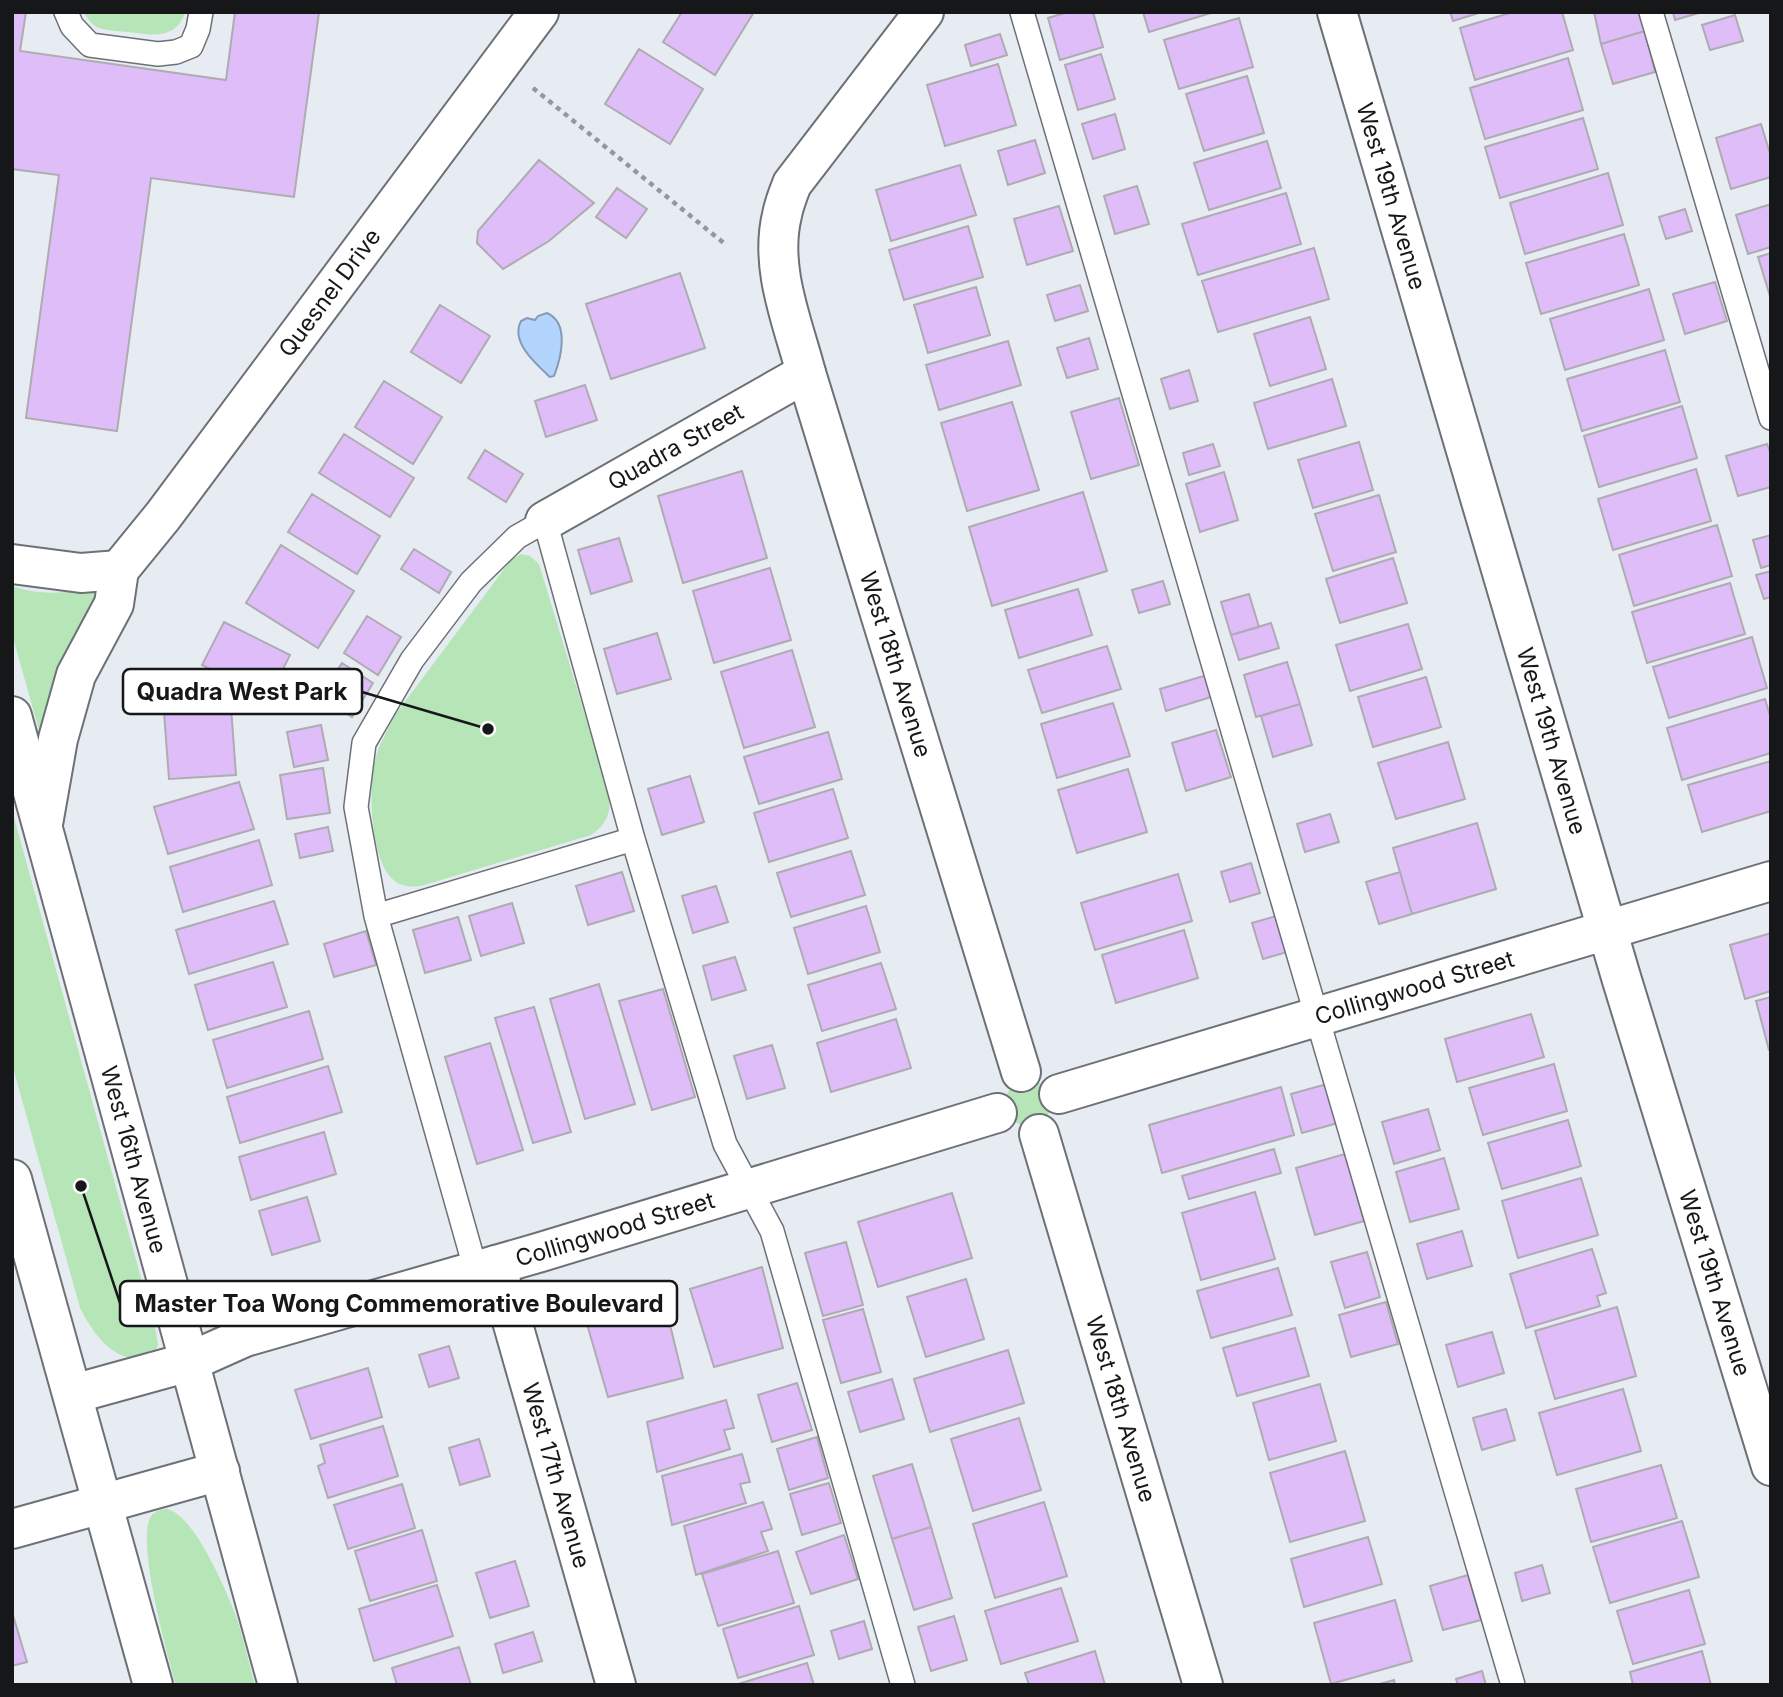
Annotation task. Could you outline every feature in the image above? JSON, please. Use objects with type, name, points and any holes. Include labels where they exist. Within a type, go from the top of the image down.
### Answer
[{"type":"street","name":"Quesnel Drive","points":[[119,570],[163,516],[539,12]]},
{"type":"street","name":"West 18th Avenue","points":[[924,12],[792,184],[781,216],[778,254],[781,278],[806,373],[1021,1072]]},
{"type":"street","name":"West 19th Avenue","points":[[1337,12],[1607,931],[1771,1466]]},
{"type":"street","name":"Quadra Street","points":[[545,522],[806,373]]},
{"type":"street","points":[[12,564],[81,573],[119,570],[114,604],[76,675],[58,739],[43,824]]},
{"type":"street","name":"West 16th Avenue","points":[[12,716],[278,1685]]},
{"type":"street","name":"Collingwood Street","points":[[1059,1094],[1771,881]]},
{"type":"street","points":[[1031,1071],[1048,1078],[1059,1094],[1059,1113],[1055,1122],[1039,1134],[1019,1135],[1002,1122],[997,1113],[995,1102],[998,1092],[1011,1076],[1021,1072],[1031,1071]]},
{"type":"street","name":"Collingwood Street","points":[[73,1394],[189,1362],[234,1340],[486,1268],[997,1113]]},
{"type":"street","name":"West 18th Avenue","points":[[1039,1134],[1203,1685]]},
{"type":"street","points":[[12,1179],[153,1685]]},
{"type":"street","name":"West 17th Avenue","points":[[486,1268],[616,1685]]},
{"type":"street","points":[[12,1529],[220,1471]]},
{"type":"lane","points":[[66,12],[72,26],[90,45],[158,54],[176,52],[191,46],[201,12]]},
{"type":"lane","points":[[1022,12],[1513,1685]]},
{"type":"lane","points":[[1651,12],[1771,418]]},
{"type":"lane","points":[[486,1268],[376,916],[356,807],[364,743],[412,660],[471,583],[517,537],[545,522],[633,839],[725,1144],[772,1231],[903,1685]]},
{"type":"lane","points":[[376,916],[633,839]]},
{"type":"path","points":[[531,87],[725,244]]},
{"type":"green space","points":[[83,12],[185,12],[176,27],[162,34],[154,34],[99,28]]},
{"type":"green space","points":[[521,554],[530,556],[539,564],[610,797],[608,814],[604,823],[591,835],[421,886],[401,884],[387,872],[380,859],[373,825],[373,773],[381,743],[395,715],[511,560]]},
{"type":"green space","points":[[12,586],[54,593],[96,588],[101,593],[40,734],[12,634]]},
{"type":"green space","points":[[12,810],[156,1332],[158,1345],[154,1356],[141,1359],[118,1354],[100,1339],[80,1308],[12,1064]]},
{"type":"green space","points":[[1028,1080],[1044,1087],[1051,1103],[1044,1119],[1028,1126],[1012,1119],[1005,1103],[1012,1087]]},
{"type":"green space","points":[[167,1509],[187,1524],[216,1569],[237,1620],[255,1685],[176,1685],[154,1597],[147,1546],[152,1515]]},
{"type":"water","points":[[547,313],[559,325],[562,342],[557,369],[554,376],[550,377],[526,352],[519,337],[521,321],[527,318],[535,320]]},
{"type":"building","points":[[12,12],[26,12],[20,51],[226,80],[235,12],[319,12],[294,197],[151,178],[117,431],[26,418],[59,175],[12,169]]},
{"type":"building","points":[[682,12],[754,12],[715,75],[663,42]]},
{"type":"building","points":[[1068,12],[1093,12],[1103,47],[1060,60],[1048,18]]},
{"type":"building","points":[[1143,12],[1214,12],[1149,32]]},
{"type":"building","points":[[1450,12],[1482,12],[1453,21]]},
{"type":"building","points":[[1513,12],[1562,12],[1573,50],[1475,80],[1460,28]]},
{"type":"building","points":[[1594,12],[1640,12],[1645,31],[1601,44]]},
{"type":"building","points":[[1673,12],[1702,12],[1675,20]]},
{"type":"building","points":[[1735,15],[1743,41],[1710,50],[1702,25]]},
{"type":"building","points":[[1239,18],[1253,67],[1179,89],[1164,40]]},
{"type":"building","points":[[1645,31],[1655,72],[1613,84],[1601,44]]},
{"type":"building","points":[[1000,34],[1007,55],[971,66],[965,45]]},
{"type":"building","points":[[639,49],[703,89],[670,144],[605,104]]},
{"type":"building","points":[[1101,54],[1115,99],[1078,110],[1065,65]]},
{"type":"building","points":[[1568,58],[1583,110],[1485,139],[1470,88]]},
{"type":"building","points":[[998,64],[1016,125],[945,146],[927,85]]},
{"type":"building","points":[[1247,76],[1264,133],[1204,151],[1186,94]]},
{"type":"building","points":[[1115,114],[1125,149],[1093,159],[1082,124]]},
{"type":"building","points":[[1583,118],[1598,169],[1500,198],[1485,147]]},
{"type":"building","points":[[1761,124],[1771,157],[1771,177],[1731,189],[1716,138]]},
{"type":"building","points":[[1035,140],[1045,173],[1008,185],[998,151]]},
{"type":"building","points":[[1267,141],[1281,188],[1209,210],[1194,163]]},
{"type":"building","points":[[539,160],[594,203],[549,241],[503,269],[477,243],[478,231]]},
{"type":"building","points":[[960,165],[976,215],[891,241],[876,190]]},
{"type":"building","points":[[1608,173],[1623,225],[1525,254],[1510,203]]},
{"type":"building","points":[[1137,186],[1149,224],[1115,234],[1104,196]]},
{"type":"building","points":[[617,188],[647,209],[626,238],[596,217]]},
{"type":"building","points":[[1286,193],[1301,244],[1198,275],[1182,224]]},
{"type":"building","points":[[1771,204],[1771,247],[1748,254],[1736,215]]},
{"type":"building","points":[[1059,206],[1073,251],[1027,265],[1014,219]]},
{"type":"building","points":[[1685,209],[1692,231],[1666,239],[1659,217]]},
{"type":"building","points":[[968,226],[983,277],[904,300],[889,250]]},
{"type":"building","points":[[1624,234],[1639,285],[1541,314],[1526,263]]},
{"type":"building","points":[[1314,248],[1329,299],[1218,332],[1202,281]]},
{"type":"building","points":[[1771,253],[1771,295],[1770,296],[1758,257]]},
{"type":"building","points":[[680,273],[705,348],[611,379],[586,304]]},
{"type":"building","points":[[1715,282],[1727,321],[1685,334],[1673,294]]},
{"type":"building","points":[[1080,285],[1088,311],[1055,321],[1047,295]]},
{"type":"building","points":[[976,287],[990,335],[928,353],[914,305]]},
{"type":"building","points":[[1649,289],[1664,340],[1565,370],[1550,319]]},
{"type":"building","points":[[440,305],[490,336],[461,383],[411,352]]},
{"type":"building","points":[[1310,317],[1326,369],[1270,386],[1254,334]]},
{"type":"building","points":[[1089,338],[1098,369],[1067,378],[1057,348]]},
{"type":"building","points":[[1008,341],[1021,385],[939,410],[926,365]]},
{"type":"building","points":[[1665,350],[1680,402],[1582,431],[1567,379]]},
{"type":"building","points":[[1189,370],[1198,401],[1170,409],[1161,379]]},
{"type":"building","points":[[1332,379],[1346,426],[1268,449],[1254,403]]},
{"type":"building","points":[[384,381],[442,417],[413,464],[355,427]]},
{"type":"building","points":[[585,385],[597,420],[546,437],[535,401]]},
{"type":"building","points":[[1119,398],[1139,465],[1091,479],[1071,412]]},
{"type":"building","points":[[1012,402],[1039,490],[967,511],[941,423]]},
{"type":"building","points":[[1682,406],[1697,458],[1599,487],[1584,436]]},
{"type":"building","points":[[344,434],[414,478],[390,517],[319,473]]},
{"type":"building","points":[[1359,442],[1373,490],[1313,508],[1298,460]]},
{"type":"building","points":[[1213,444],[1220,466],[1189,475],[1183,453]]},
{"type":"building","points":[[1767,444],[1771,455],[1771,487],[1738,496],[1726,456]]},
{"type":"building","points":[[485,450],[523,474],[506,502],[468,478]]},
{"type":"building","points":[[1696,469],[1711,521],[1613,550],[1598,499]]},
{"type":"building","points":[[742,471],[767,558],[683,583],[658,496]]},
{"type":"building","points":[[1224,472],[1238,520],[1200,532],[1186,484]]},
{"type":"building","points":[[1083,492],[1107,571],[992,606],[969,527]]},
{"type":"building","points":[[312,494],[380,536],[357,574],[288,532]]},
{"type":"building","points":[[1379,495],[1396,552],[1333,571],[1315,514]]},
{"type":"building","points":[[1717,525],[1732,576],[1634,606],[1619,555]]},
{"type":"building","points":[[1771,535],[1771,565],[1761,568],[1753,540]]},
{"type":"building","points":[[619,538],[632,581],[591,594],[578,550]]},
{"type":"building","points":[[281,545],[354,591],[318,648],[246,603]]},
{"type":"building","points":[[414,549],[451,572],[439,593],[401,569]]},
{"type":"building","points":[[1393,558],[1407,603],[1340,623],[1326,579]]},
{"type":"building","points":[[770,568],[791,640],[714,663],[693,591]]},
{"type":"building","points":[[1771,571],[1771,597],[1764,599],[1756,575]]},
{"type":"building","points":[[1163,581],[1170,604],[1139,613],[1132,590]]},
{"type":"building","points":[[1730,583],[1745,634],[1647,663],[1632,612]]},
{"type":"building","points":[[1078,589],[1092,635],[1019,658],[1005,610]]},
{"type":"building","points":[[1249,594],[1259,627],[1231,635],[1221,602]]},
{"type":"building","points":[[367,616],[401,637],[378,675],[344,653]]},
{"type":"building","points":[[224,622],[290,655],[268,699],[202,665]]},
{"type":"building","points":[[1271,623],[1279,648],[1239,660],[1231,635]]},
{"type":"building","points":[[1408,624],[1422,669],[1350,691],[1336,645]]},
{"type":"building","points":[[657,633],[671,679],[617,694],[604,649]]},
{"type":"building","points":[[1752,637],[1767,688],[1669,718],[1653,667]]},
{"type":"building","points":[[1107,646],[1121,689],[1042,713],[1028,670]]},
{"type":"building","points":[[792,650],[815,727],[744,748],[721,672]]},
{"type":"building","points":[[1287,662],[1300,704],[1256,717],[1244,675]]},
{"type":"building","points":[[342,663],[373,683],[352,717],[321,697]]},
{"type":"building","points":[[1207,675],[1214,696],[1166,711],[1160,689]]},
{"type":"building","points":[[1426,677],[1441,727],[1373,747],[1358,697]]},
{"type":"building","points":[[1765,699],[1771,719],[1771,753],[1682,780],[1667,728]]},
{"type":"building","points":[[1113,703],[1130,756],[1057,778],[1041,724]]},
{"type":"building","points":[[1300,704],[1312,745],[1273,757],[1261,716]]},
{"type":"building","points":[[231,707],[236,775],[169,779],[164,712]]},
{"type":"building","points":[[321,725],[328,760],[294,767],[287,732]]},
{"type":"building","points":[[1216,730],[1231,777],[1186,791],[1172,743]]},
{"type":"building","points":[[828,732],[842,779],[759,804],[744,757]]},
{"type":"building","points":[[1448,742],[1465,799],[1396,819],[1378,763]]},
{"type":"building","points":[[1771,761],[1771,811],[1702,832],[1688,785]]},
{"type":"building","points":[[323,768],[330,813],[287,819],[280,775]]},
{"type":"building","points":[[1128,769],[1147,832],[1077,853],[1058,790]]},
{"type":"building","points":[[690,776],[704,822],[662,835],[648,789]]},
{"type":"building","points":[[239,782],[254,829],[168,854],[154,807]]},
{"type":"building","points":[[833,789],[848,838],[769,862],[754,813]]},
{"type":"building","points":[[1330,814],[1339,842],[1305,852],[1297,824]]},
{"type":"building","points":[[1477,823],[1496,889],[1412,914],[1393,848]]},
{"type":"building","points":[[328,827],[333,851],[300,858],[295,834]]},
{"type":"building","points":[[259,840],[272,885],[183,912],[170,867]]},
{"type":"building","points":[[851,851],[865,895],[791,917],[777,873]]},
{"type":"building","points":[[1251,863],[1260,893],[1230,902],[1221,872]]},
{"type":"building","points":[[622,872],[634,911],[588,925],[576,886]]},
{"type":"building","points":[[1400,872],[1412,914],[1379,924],[1366,882]]},
{"type":"building","points":[[1178,874],[1192,921],[1095,950],[1081,903]]},
{"type":"building","points":[[716,886],[728,922],[693,933],[682,896]]},
{"type":"building","points":[[274,901],[288,944],[189,974],[176,930]]},
{"type":"building","points":[[512,903],[524,943],[481,956],[469,916]]},
{"type":"building","points":[[866,906],[880,952],[808,974],[794,928]]},
{"type":"building","points":[[1276,916],[1287,952],[1263,959],[1252,923]]},
{"type":"building","points":[[458,917],[471,960],[425,973],[413,930]]},
{"type":"building","points":[[1184,930],[1198,978],[1116,1003],[1102,955]]},
{"type":"building","points":[[366,931],[376,965],[334,977],[324,944]]},
{"type":"building","points":[[1771,933],[1771,991],[1745,999],[1730,945]]},
{"type":"building","points":[[735,957],[746,990],[712,1000],[703,966]]},
{"type":"building","points":[[273,962],[287,1007],[208,1030],[195,985]]},
{"type":"building","points":[[881,963],[896,1009],[822,1031],[808,985]]},
{"type":"building","points":[[599,984],[635,1104],[585,1119],[550,999]]},
{"type":"building","points":[[663,989],[695,1097],[652,1110],[619,1001]]},
{"type":"building","points":[[1771,997],[1771,1050],[1769,1050],[1756,1001]]},
{"type":"building","points":[[534,1007],[571,1132],[533,1143],[495,1018]]},
{"type":"building","points":[[309,1011],[323,1059],[227,1088],[213,1040]]},
{"type":"building","points":[[1531,1014],[1544,1057],[1457,1082],[1445,1039]]},
{"type":"building","points":[[896,1019],[911,1068],[831,1092],[817,1043]]},
{"type":"building","points":[[490,1043],[523,1150],[477,1164],[445,1057]]},
{"type":"building","points":[[772,1045],[785,1088],[747,1099],[734,1056]]},
{"type":"building","points":[[1554,1064],[1567,1111],[1483,1135],[1469,1088]]},
{"type":"building","points":[[328,1066],[342,1112],[240,1143],[227,1097]]},
{"type":"building","points":[[1327,1084],[1338,1123],[1302,1133],[1291,1094]]},
{"type":"building","points":[[1281,1087],[1294,1135],[1162,1173],[1149,1125]]},
{"type":"building","points":[[1428,1109],[1440,1150],[1394,1164],[1382,1122]]},
{"type":"building","points":[[1568,1120],[1581,1166],[1502,1189],[1488,1143]]},
{"type":"building","points":[[324,1132],[336,1174],[251,1200],[239,1157]]},
{"type":"building","points":[[1274,1149],[1281,1173],[1189,1199],[1182,1176]]},
{"type":"building","points":[[1345,1154],[1364,1221],[1315,1235],[1296,1168]]},
{"type":"building","points":[[1444,1158],[1459,1209],[1410,1222],[1396,1172]]},
{"type":"building","points":[[1581,1178],[1598,1235],[1518,1258],[1502,1201]]},
{"type":"building","points":[[1255,1192],[1275,1259],[1201,1280],[1182,1213]]},
{"type":"building","points":[[952,1193],[972,1258],[878,1287],[858,1222]]},
{"type":"building","points":[[307,1197],[320,1241],[272,1255],[259,1211]]},
{"type":"building","points":[[1462,1231],[1472,1266],[1427,1279],[1417,1244]]},
{"type":"building","points":[[846,1242],[863,1305],[823,1316],[805,1253]]},
{"type":"building","points":[[1592,1249],[1606,1293],[1597,1296],[1600,1306],[1526,1328],[1510,1274]]},
{"type":"building","points":[[1367,1252],[1380,1297],[1345,1308],[1331,1262]]},
{"type":"building","points":[[762,1267],[783,1348],[714,1367],[690,1289]]},
{"type":"building","points":[[1278,1268],[1292,1315],[1211,1338],[1197,1291]]},
{"type":"building","points":[[966,1279],[984,1339],[926,1357],[907,1297]]},
{"type":"building","points":[[663,1296],[683,1378],[608,1397],[585,1317]]},
{"type":"building","points":[[1386,1302],[1398,1344],[1351,1357],[1339,1315]]},
{"type":"building","points":[[1617,1307],[1636,1376],[1555,1399],[1535,1331]]},
{"type":"building","points":[[863,1309],[881,1372],[841,1383],[823,1320]]},
{"type":"building","points":[[1295,1328],[1309,1376],[1237,1396],[1223,1348]]},
{"type":"building","points":[[1492,1332],[1504,1373],[1458,1387],[1446,1345]]},
{"type":"building","points":[[449,1346],[459,1378],[429,1387],[419,1355]]},
{"type":"building","points":[[1008,1350],[1024,1403],[930,1432],[914,1379]]},
{"type":"building","points":[[368,1368],[382,1417],[311,1439],[295,1390]]},
{"type":"building","points":[[892,1379],[904,1419],[860,1432],[848,1392]]},
{"type":"building","points":[[797,1383],[812,1430],[772,1442],[758,1395]]},
{"type":"building","points":[[1320,1384],[1336,1441],[1269,1460],[1253,1403]]},
{"type":"building","points":[[1623,1389],[1641,1451],[1557,1475],[1539,1413]]},
{"type":"building","points":[[726,1400],[734,1428],[724,1430],[730,1449],[657,1472],[647,1422]]},
{"type":"building","points":[[1506,1409],[1515,1440],[1482,1450],[1473,1418]]},
{"type":"building","points":[[1019,1418],[1041,1490],[973,1511],[951,1439]]},
{"type":"building","points":[[383,1426],[398,1476],[328,1498],[318,1466],[325,1463],[320,1445]]},
{"type":"building","points":[[817,1437],[828,1478],[789,1490],[777,1449]]},
{"type":"building","points":[[479,1439],[490,1476],[460,1485],[449,1448]]},
{"type":"building","points":[[1345,1451],[1365,1521],[1290,1542],[1270,1473]]},
{"type":"building","points":[[742,1454],[750,1482],[740,1484],[746,1503],[672,1525],[662,1476]]},
{"type":"building","points":[[912,1464],[931,1527],[892,1539],[873,1476]]},
{"type":"building","points":[[1661,1465],[1677,1518],[1591,1542],[1576,1489]]},
{"type":"building","points":[[829,1483],[841,1523],[802,1535],[790,1494]]},
{"type":"building","points":[[402,1484],[415,1528],[348,1549],[334,1505]]},
{"type":"building","points":[[763,1502],[772,1529],[761,1532],[768,1551],[696,1575],[684,1526]]},
{"type":"building","points":[[1044,1502],[1067,1576],[995,1598],[973,1524]]},
{"type":"building","points":[[1682,1521],[1699,1577],[1610,1603],[1593,1547]]},
{"type":"building","points":[[931,1527],[952,1598],[914,1610],[892,1539]]},
{"type":"building","points":[[422,1530],[437,1581],[370,1601],[355,1551]]},
{"type":"building","points":[[844,1535],[858,1579],[811,1594],[796,1552]]},
{"type":"building","points":[[1368,1537],[1382,1584],[1304,1607],[1291,1559]]},
{"type":"building","points":[[778,1551],[794,1603],[718,1626],[702,1574]]},
{"type":"building","points":[[515,1561],[529,1606],[490,1618],[476,1573]]},
{"type":"building","points":[[1542,1565],[1550,1593],[1522,1601],[1515,1573]]},
{"type":"building","points":[[1468,1575],[1481,1620],[1443,1630],[1430,1586]]},
{"type":"building","points":[[437,1585],[453,1636],[374,1661],[359,1609]]},
{"type":"building","points":[[1061,1588],[1078,1641],[1001,1664],[985,1611]]},
{"type":"building","points":[[1689,1590],[1705,1644],[1633,1664],[1617,1611]]},
{"type":"building","points":[[1395,1600],[1412,1661],[1331,1684],[1314,1623]]},
{"type":"building","points":[[799,1606],[814,1655],[738,1678],[723,1629]]},
{"type":"building","points":[[12,1612],[27,1662],[12,1666]]},
{"type":"building","points":[[954,1616],[967,1660],[931,1671],[918,1627]]},
{"type":"building","points":[[864,1621],[872,1649],[839,1659],[831,1631]]},
{"type":"building","points":[[533,1632],[542,1661],[503,1673],[495,1644]]},
{"type":"building","points":[[459,1647],[471,1685],[397,1685],[392,1668]]},
{"type":"building","points":[[1095,1651],[1105,1685],[1029,1685],[1025,1673]]},
{"type":"building","points":[[1702,1651],[1711,1685],[1633,1685],[1630,1672]]},
{"type":"building","points":[[807,1663],[814,1685],[738,1685],[738,1684]]},
{"type":"building","points":[[1482,1671],[1486,1685],[1458,1685],[1456,1679]]},
{"type":"building","points":[[1394,1680],[1395,1685],[1376,1685]]},
{"type":"place","name":"Quadra West Park","points":[[488,729]]},
{"type":"place","name":"Master Toa Wong Commemorative Boulevard","points":[[81,1186]]}]
